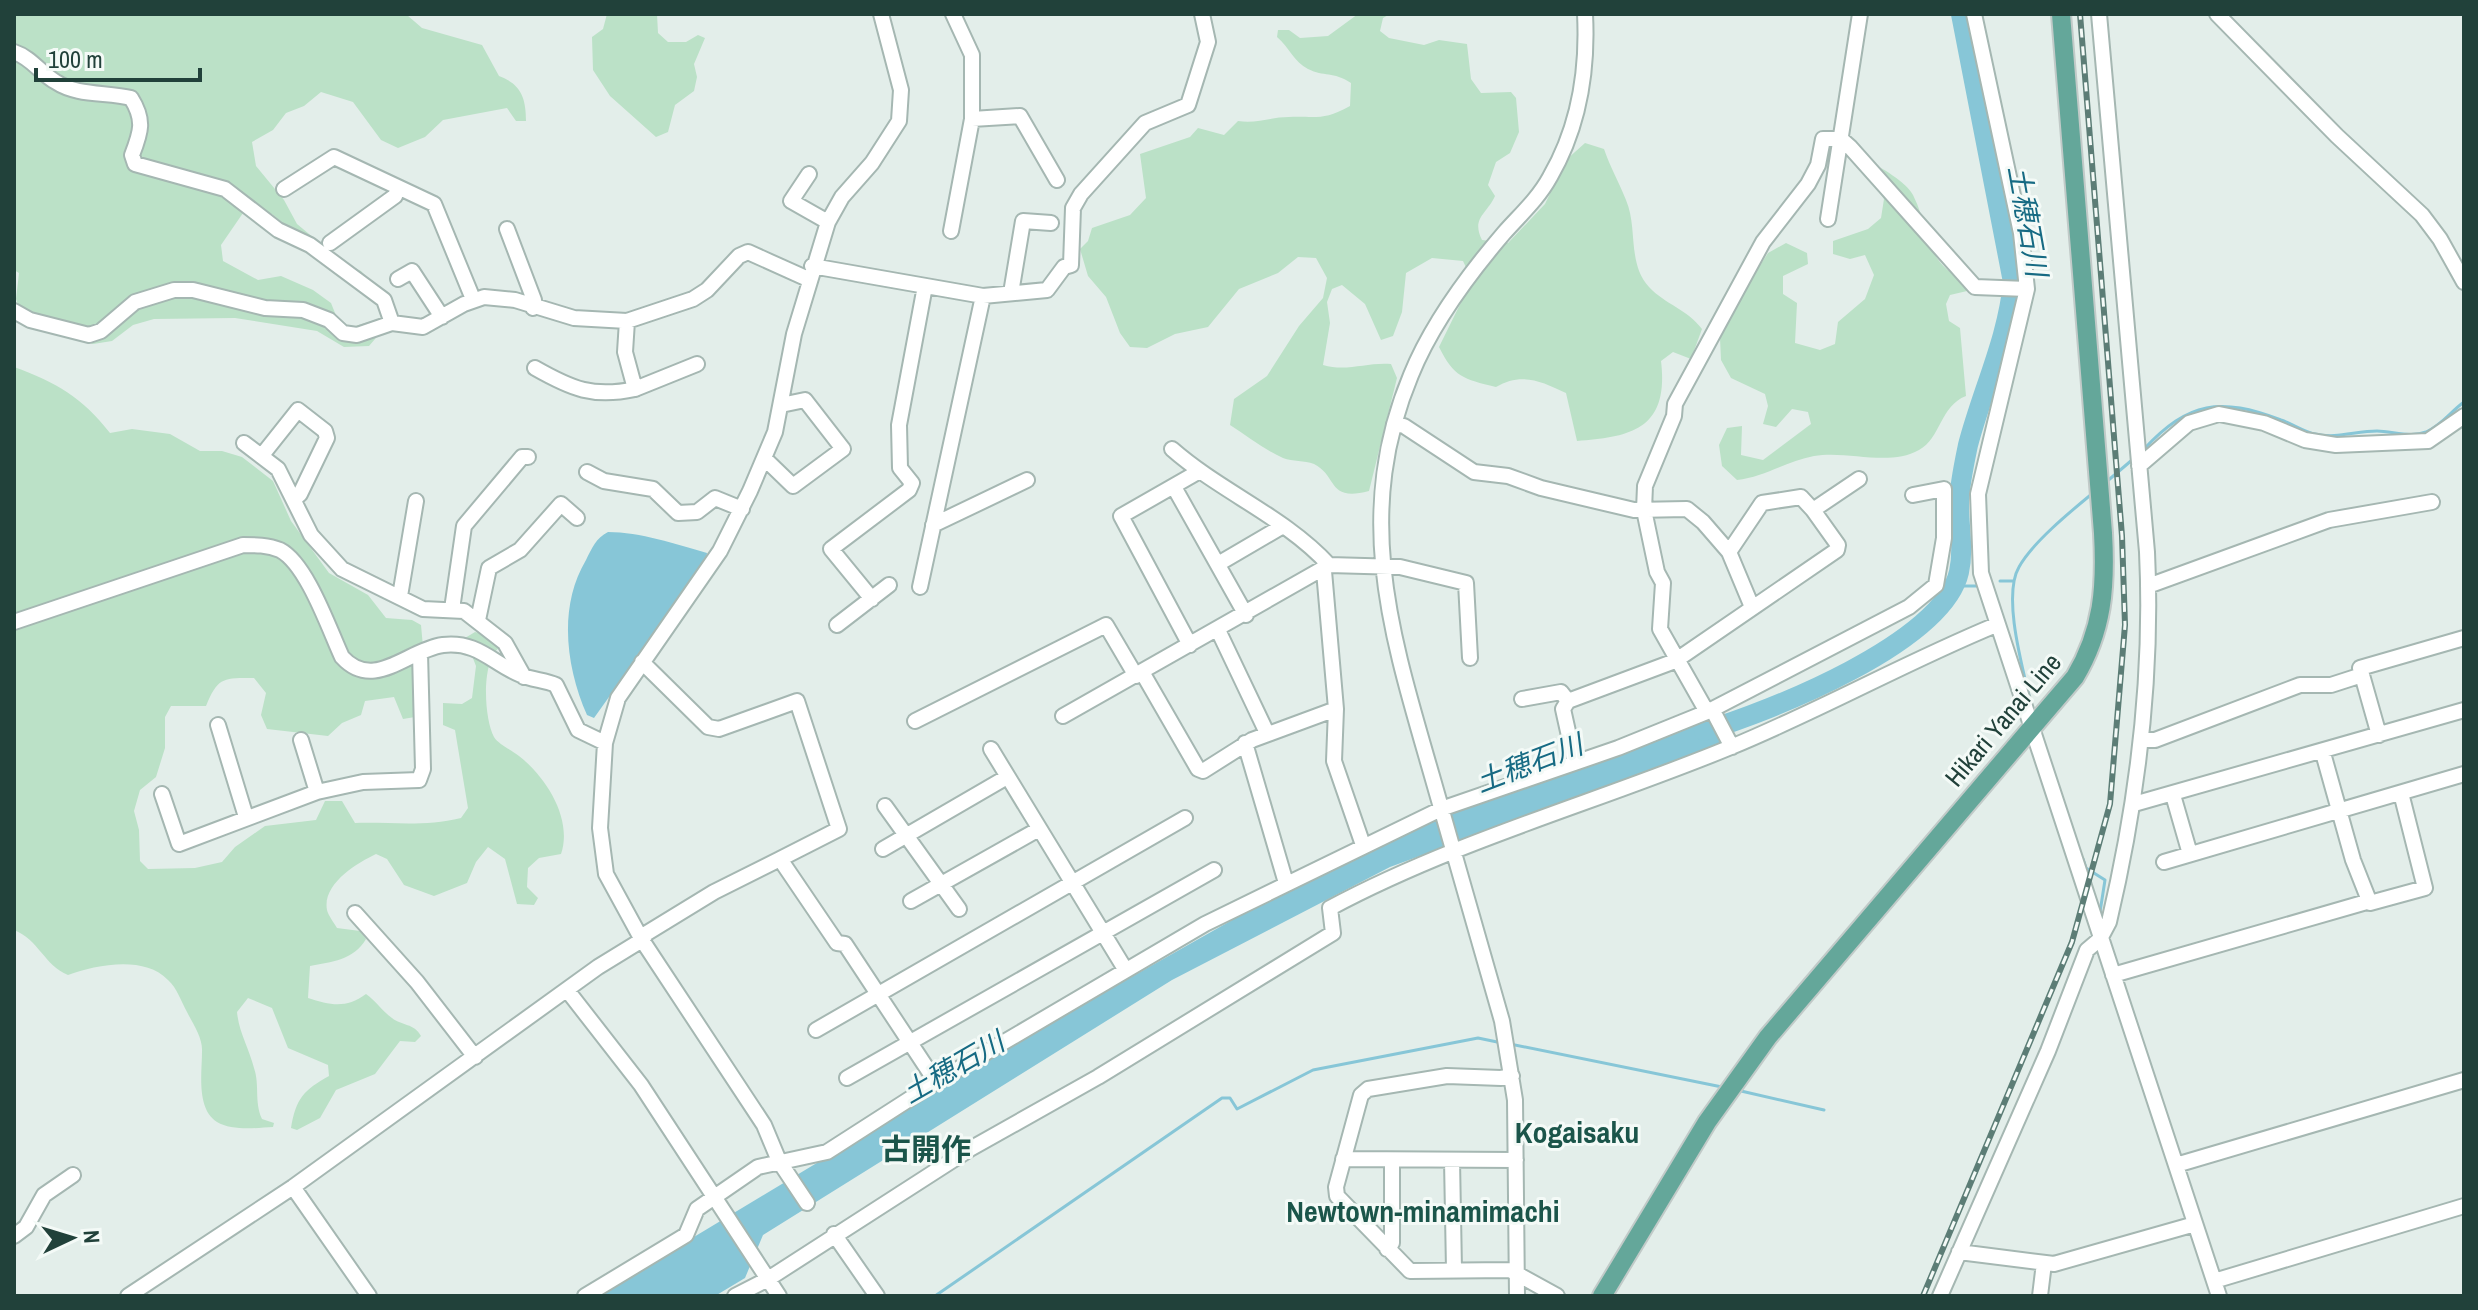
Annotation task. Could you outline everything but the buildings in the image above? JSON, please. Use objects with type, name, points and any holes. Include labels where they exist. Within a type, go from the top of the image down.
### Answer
[{"type":"main road","name":"Hikari Yanai Line","points":[[1602,1296],[1707,1122],[1768,1037],[2075,677],[2096,635],[2106,580],[2061,14]]},
{"type":"street","points":[[807,1203],[779,1161],[764,1125],[642,940],[611,884],[601,854],[605,743],[618,698],[720,551],[742,509],[764,458],[781,405],[810,273],[828,222],[842,197],[888,140],[902,107],[881,14]]},
{"type":"street","points":[[951,231],[972,119],[972,55],[953,14]]},
{"type":"street","points":[[14,311],[30,320],[89,335],[101,331],[135,302],[158,293],[193,290],[247,305],[303,310],[329,320],[343,333],[357,335],[392,323],[423,327],[473,299],[515,300],[574,318],[627,321],[693,299],[748,252],[810,273],[983,296],[1047,290],[1064,267],[1071,265],[1073,208],[1081,194],[1145,123],[1188,105],[1208,42],[1202,14]]},
{"type":"street","points":[[1517,1296],[1516,1160],[1508,1042],[1400,663],[1381,565],[1382,479],[1394,424],[1427,342],[1474,270],[1530,206],[1565,148],[1581,93],[1585,14]]},
{"type":"street","points":[[1828,219],[1860,14]]},
{"type":"street","points":[[1974,14],[2021,233],[2027,289],[1978,494],[1981,573],[1996,625],[2036,722],[2100,939],[2216,1289],[2464,1206]]},
{"type":"street","points":[[1940,1296],[2048,1051],[2087,950],[2100,939],[2109,922],[2134,804],[2143,740],[2150,639],[2148,586],[2099,14]]},
{"type":"street","points":[[2217,14],[2337,136],[2422,215],[2440,239],[2464,282]]},
{"type":"street","points":[[14,52],[31,60],[56,83],[75,90],[131,98],[142,119],[141,132],[132,155],[135,164],[225,189],[278,230],[310,245],[384,300],[392,323]]},
{"type":"street","points":[[972,119],[1020,116],[1057,180]]},
{"type":"street","points":[[1731,745],[1675,661],[1660,629],[1663,583],[1657,572],[1644,510],[1645,486],[1674,416],[1675,404],[1763,242],[1808,184],[1818,165],[1823,139],[1841,139],[1872,170],[1969,282],[1982,288],[2027,289]]},
{"type":"street","points":[[284,189],[334,157],[439,209],[473,299]]},
{"type":"street","points":[[809,174],[791,201],[828,222]]},
{"type":"street","points":[[330,243],[395,196],[398,188]]},
{"type":"street","points":[[1011,293],[1023,221],[1051,223]]},
{"type":"street","points":[[507,229],[534,300],[533,308]]},
{"type":"street","points":[[398,279],[412,271],[442,317]]},
{"type":"street","points":[[872,599],[831,549],[909,490],[912,483],[900,468],[899,425],[925,286]]},
{"type":"street","points":[[920,587],[983,296]]},
{"type":"street","points":[[627,321],[625,352],[635,389]]},
{"type":"street","points":[[535,368],[580,391],[610,395],[635,389],[697,364]]},
{"type":"street","points":[[764,458],[793,486],[843,449],[805,400],[781,405]]},
{"type":"street","points":[[263,454],[298,410],[325,431],[327,438],[300,494],[294,499]]},
{"type":"street","points":[[2138,458],[2189,423],[2219,414],[2247,418],[2305,440],[2336,445],[2428,441],[2464,416]]},
{"type":"street","points":[[1394,424],[1404,426],[1474,472],[1508,476],[1541,488],[1644,510],[1687,509],[1729,552],[1752,607]]},
{"type":"street","points":[[244,443],[263,454],[278,469],[323,552],[349,575],[423,609],[464,611],[505,643],[524,677]]},
{"type":"street","points":[[1172,449],[1198,472],[1305,541],[1326,568],[1336,709],[1334,761],[1363,845]]},
{"type":"street","points":[[452,609],[464,526],[522,457],[528,457]]},
{"type":"street","points":[[587,472],[604,481],[653,489],[678,513],[697,512],[715,498],[742,509]]},
{"type":"street","points":[[1190,645],[1121,516],[1198,472]]},
{"type":"street","points":[[1813,510],[1859,479]]},
{"type":"street","points":[[933,525],[1027,480]]},
{"type":"street","points":[[1174,487],[1246,615]]},
{"type":"street","points":[[585,1296],[686,1235],[697,1209],[758,1167],[827,1152],[936,1082],[1125,969],[1286,883],[1442,811],[1711,712],[1931,592],[1942,567],[1944,489],[1913,495]]},
{"type":"street","points":[[1575,763],[1563,709],[1568,701],[1675,661],[1837,550],[1838,545],[1801,497],[1762,503],[1729,552]]},
{"type":"street","points":[[400,596],[416,501]]},
{"type":"street","points":[[2148,586],[2329,520],[2432,502]]},
{"type":"street","points":[[478,620],[489,568],[520,550],[561,504],[577,518]]},
{"type":"street","points":[[1218,564],[1283,526]]},
{"type":"street","points":[[14,622],[243,545],[260,545],[280,550],[299,566],[342,657],[350,667],[359,671],[378,671],[439,646],[467,645],[524,677],[556,685],[578,730],[605,743]]},
{"type":"street","points":[[1063,716],[1326,568],[1381,565],[1466,583],[1470,658]]},
{"type":"street","points":[[837,625],[889,585]]},
{"type":"street","points":[[915,721],[1106,625],[1198,769],[1203,771],[1245,743],[1336,709]]},
{"type":"street","points":[[735,1296],[768,1279],[834,1234],[1333,933],[1330,908],[1377,883],[1453,850],[1731,745],[1923,655],[1996,625]]},
{"type":"street","points":[[1218,630],[1267,733]]},
{"type":"street","points":[[2379,735],[2360,668],[2464,638]]},
{"type":"street","points":[[162,794],[179,844],[317,792],[386,779],[419,780],[423,769],[420,653]]},
{"type":"street","points":[[128,1296],[293,1187],[567,990],[642,940],[647,933],[714,892],[839,829],[797,701],[719,729],[708,727],[642,662]]},
{"type":"street","points":[[2143,740],[2155,740],[2300,685],[2331,685],[2362,675]]},
{"type":"street","points":[[1522,699],[1561,692],[1568,701]]},
{"type":"street","points":[[2134,804],[2323,753],[2464,710]]},
{"type":"street","points":[[218,725],[246,817]]},
{"type":"street","points":[[301,740],[317,792]]},
{"type":"street","points":[[1245,743],[1286,883]]},
{"type":"street","points":[[991,749],[1125,969]]},
{"type":"street","points":[[2323,753],[2338,812],[2370,901]]},
{"type":"street","points":[[2164,862],[2464,774]]},
{"type":"street","points":[[883,849],[1007,777]]},
{"type":"street","points":[[2113,975],[2425,888],[2401,793]]},
{"type":"street","points":[[2173,795],[2190,854]]},
{"type":"street","points":[[885,806],[959,909]]},
{"type":"street","points":[[816,1030],[1185,818]]},
{"type":"street","points":[[911,901],[1039,829]]},
{"type":"street","points":[[780,859],[837,943],[845,944],[936,1082]]},
{"type":"street","points":[[847,1078],[1214,870]]},
{"type":"street","points":[[355,913],[417,982],[475,1057]]},
{"type":"street","points":[[567,990],[641,1085],[712,1198],[779,1296]]},
{"type":"street","points":[[1512,1076],[1419,1078],[1368,1089],[1361,1095],[1343,1159],[1337,1196],[1410,1271],[1510,1270],[1557,1296]]},
{"type":"street","points":[[2176,1165],[2464,1080]]},
{"type":"street","points":[[1343,1159],[1516,1160]]},
{"type":"street","points":[[1452,1160],[1454,1270]]},
{"type":"street","points":[[1387,1249],[1392,1243],[1392,1161]]},
{"type":"street","points":[[14,1236],[26,1227],[44,1195],[73,1175]]},
{"type":"street","points":[[293,1187],[369,1296]]},
{"type":"street","points":[[1959,1252],[2054,1264],[2195,1224]]},
{"type":"street","points":[[834,1234],[877,1296]]},
{"type":"street","points":[[2040,1296],[2044,1263]]},
{"type":"green space","points":[[14,14],[407,15],[422,28],[482,45],[499,76],[512,83],[521,93],[526,121],[516,121],[507,108],[443,120],[425,137],[398,148],[381,140],[353,102],[321,92],[304,106],[286,113],[273,130],[252,142],[256,166],[284,200],[297,224],[344,263],[361,271],[386,299],[343,277],[306,251],[290,229],[272,214],[243,213],[221,245],[223,261],[258,280],[281,276],[313,290],[331,303],[337,318],[349,328],[375,320],[381,332],[369,346],[344,347],[317,331],[235,318],[154,319],[133,325],[112,341],[93,344],[58,332],[20,311],[16,299],[19,273],[14,270]]},
{"type":"green space","points":[[607,14],[657,14],[658,33],[668,42],[686,42],[698,35],[705,38],[694,64],[697,77],[694,91],[675,105],[668,132],[656,137],[610,96],[593,70],[592,37],[603,29]]},
{"type":"green space","points":[[1358,14],[1390,14],[1383,18],[1380,31],[1389,38],[1424,45],[1439,40],[1467,44],[1471,79],[1481,93],[1511,92],[1516,98],[1519,132],[1510,153],[1496,162],[1488,185],[1495,196],[1479,221],[1482,240],[1508,243],[1545,204],[1566,160],[1585,143],[1604,149],[1630,211],[1635,256],[1642,278],[1702,329],[1691,359],[1673,352],[1661,361],[1659,401],[1653,415],[1643,425],[1615,436],[1577,441],[1566,393],[1523,379],[1496,387],[1467,379],[1455,371],[1439,347],[1472,280],[1463,261],[1432,258],[1406,273],[1402,312],[1393,336],[1381,340],[1365,304],[1342,285],[1332,289],[1327,302],[1330,323],[1323,365],[1340,368],[1391,364],[1397,378],[1369,491],[1346,493],[1339,490],[1314,464],[1283,458],[1230,425],[1234,399],[1267,376],[1299,326],[1323,298],[1327,278],[1316,258],[1298,257],[1278,273],[1239,289],[1208,327],[1175,334],[1147,348],[1130,347],[1120,333],[1106,297],[1088,276],[1080,249],[1088,241],[1092,228],[1130,215],[1146,198],[1140,154],[1190,137],[1198,128],[1224,135],[1238,121],[1320,117],[1350,106],[1351,83],[1303,66],[1277,37],[1278,30],[1289,30],[1300,38],[1328,36]]},
{"type":"green space","points":[[1867,161],[1893,175],[1910,190],[1935,256],[1953,274],[1968,283],[1967,291],[1950,295],[1946,304],[1949,321],[1960,328],[1966,396],[1951,407],[1926,445],[1907,455],[1881,458],[1814,456],[1737,480],[1722,466],[1719,445],[1727,428],[1742,426],[1741,455],[1763,460],[1811,424],[1808,412],[1792,409],[1776,427],[1763,424],[1768,406],[1765,394],[1731,378],[1721,360],[1720,338],[1740,296],[1768,253],[1786,243],[1807,253],[1808,264],[1783,276],[1783,294],[1797,303],[1795,343],[1820,350],[1835,344],[1838,322],[1865,299],[1874,275],[1865,255],[1850,259],[1833,254],[1833,241],[1868,229],[1881,218],[1884,199],[1866,173]]},
{"type":"green space","points":[[14,367],[68,392],[90,410],[110,433],[132,429],[170,434],[200,451],[222,451],[242,457],[273,481],[291,521],[329,573],[368,595],[386,618],[412,620],[421,625],[423,647],[413,662],[415,717],[403,719],[394,697],[365,701],[361,715],[342,723],[328,736],[267,729],[261,715],[266,693],[254,678],[223,681],[214,689],[206,706],[171,706],[165,717],[165,748],[156,777],[140,790],[134,811],[139,830],[140,861],[148,869],[195,868],[222,862],[235,847],[265,826],[316,820],[325,801],[342,801],[355,823],[421,823],[461,818],[468,808],[455,730],[443,725],[443,703],[462,704],[472,698],[476,666],[465,638],[475,632],[489,636],[499,648],[493,655],[487,677],[486,704],[491,729],[496,740],[539,775],[555,800],[563,827],[561,854],[539,858],[528,868],[527,887],[538,898],[534,905],[517,904],[505,859],[488,847],[476,862],[467,883],[434,896],[404,885],[387,859],[376,854],[335,883],[327,900],[328,912],[337,928],[360,931],[366,939],[349,956],[310,966],[308,998],[338,1004],[352,1002],[366,994],[392,1018],[415,1029],[421,1036],[415,1042],[400,1041],[375,1074],[336,1090],[320,1118],[297,1130],[291,1128],[299,1102],[307,1091],[329,1076],[328,1065],[288,1048],[272,1008],[248,998],[237,1012],[256,1075],[262,1119],[274,1123],[273,1127],[223,1125],[210,1116],[206,1108],[202,1090],[201,1042],[179,995],[168,980],[146,967],[120,964],[68,975],[14,930]]},
{"type":"water","points":[[608,532],[645,536],[707,553],[706,561],[594,718],[587,715],[574,677],[568,617],[577,578],[595,544]]},
{"type":"water","points":[[1709,718],[1724,744],[1390,867],[1172,980],[763,1235],[745,1278],[715,1296],[596,1296],[1034,1032],[1303,880],[1458,810]]},
{"type":"waterway","name":"土穂石川","points":[[1704,731],[1809,691],[1888,648],[1922,624],[1946,598],[1959,572],[1959,498],[1963,468],[2006,324],[2013,282],[1961,14]]},
{"type":"waterway","points":[[2144,449],[2176,421],[2206,408],[2240,408],[2323,435],[2377,431],[2414,434],[2432,429],[2464,402]]},
{"type":"waterway","points":[[2105,483],[2132,460]]},
{"type":"waterway","points":[[2030,700],[2013,614],[2014,580],[2033,548],[2093,493]]},
{"type":"waterway","points":[[2000,581],[2014,581]]},
{"type":"waterway","points":[[1954,586],[1977,586]]},
{"type":"waterway","points":[[2083,859],[2086,868],[2105,880],[2100,912]]},
{"type":"waterway","points":[[935,1296],[1222,1098],[1230,1098],[1237,1109],[1313,1070],[1478,1038],[1502,1043]]},
{"type":"waterway","points":[[1510,1044],[1722,1087]]},
{"type":"waterway","points":[[1741,1091],[1824,1110]]},
{"type":"railway","points":[[1923,1296],[2072,942],[2110,804],[2125,625],[2122,536],[2080,14]]},
{"type":"district","name":"Kogaisaku","points":[[1577,1133]]},
{"type":"district","name":"古開作","points":[[926,1150]]},
{"type":"district","name":"Newtown-minamimachi","points":[[1423,1212]]}]
